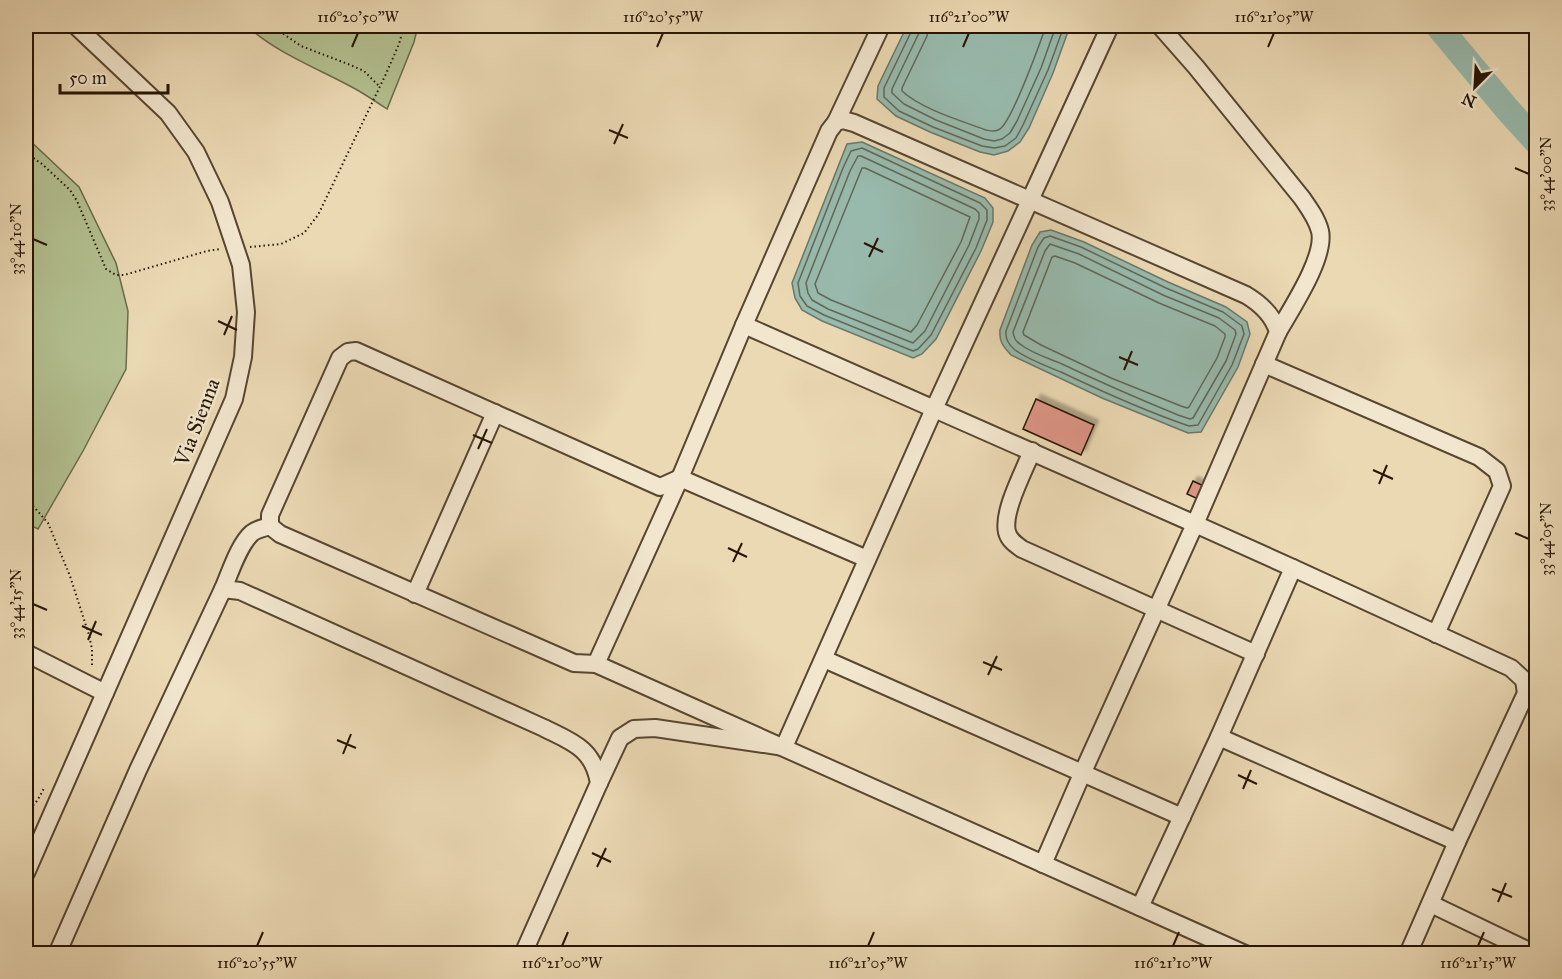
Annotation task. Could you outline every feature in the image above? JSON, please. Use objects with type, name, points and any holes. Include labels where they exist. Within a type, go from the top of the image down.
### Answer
[{"type":"street","name":"Via Sienna","points":[[26,873],[234,399],[243,357],[246,312],[241,265],[220,202],[196,153],[168,113],[76,26]]},
{"type":"street","points":[[596,664],[680,478],[829,131],[836,122],[880,26]]},
{"type":"street","points":[[784,747],[934,409],[1110,26]]},
{"type":"street","points":[[1043,864],[1195,525],[1278,332],[1314,265],[1321,243],[1316,220],[1295,190],[1160,26]]},
{"type":"street","points":[[836,122],[843,120],[854,123],[1246,295],[1260,304],[1276,324],[1278,332]]},
{"type":"street","points":[[744,325],[1293,568],[1511,668],[1524,680],[1526,693],[1408,954]]},
{"type":"street","points":[[270,526],[270,515],[340,358],[348,352],[356,351],[660,487],[680,478],[867,559]]},
{"type":"street","points":[[1264,364],[1479,457],[1497,471],[1502,486],[1436,634]]},
{"type":"street","points":[[415,594],[495,413]]},
{"type":"street","points":[[1032,452],[1005,520],[1011,541],[1022,549],[1256,654]]},
{"type":"street","points":[[57,954],[138,770],[243,543],[251,534],[270,526]]},
{"type":"street","points":[[270,526],[280,534],[574,663],[596,664],[1245,954]]},
{"type":"street","points":[[1140,907],[1219,737],[1293,568]]},
{"type":"street","points":[[223,589],[240,591],[570,741],[588,754],[597,769],[599,783]]},
{"type":"street","points":[[26,653],[105,693]]},
{"type":"street","points":[[824,659],[1182,817]]},
{"type":"street","points":[[523,954],[620,738],[634,729],[655,728],[784,747]]},
{"type":"street","points":[[1219,737],[1457,842]]},
{"type":"street","points":[[1431,904],[1535,954]]},
{"type":"path","points":[[272,26],[301,46],[364,71],[380,87]]},
{"type":"path","points":[[26,482],[27,499],[48,523],[70,576],[89,635],[92,666]]},
{"type":"path","points":[[26,811],[37,802],[44,788]]},
{"type":"green space","points":[[247,26],[418,26],[414,42],[387,109],[359,91],[287,54]]},
{"type":"green space","points":[[26,137],[79,187],[116,263],[128,311],[126,369],[83,451],[38,529],[26,523]]},
{"type":"water","points":[[907,26],[1070,26],[1029,128],[1020,142],[1008,151],[994,155],[980,152],[896,116],[877,99],[878,86]]},
{"type":"water","points":[[862,142],[985,198],[993,208],[993,222],[981,251],[936,339],[922,354],[913,358],[822,321],[802,310],[795,298],[792,283],[847,144]]},
{"type":"water","points":[[1051,230],[1084,242],[1226,307],[1247,322],[1250,334],[1238,367],[1201,432],[1188,433],[1102,398],[1011,355],[1004,346],[1000,338],[1000,330],[1032,245],[1040,232]]},
{"type":"building","points":[[1036,399],[1094,425],[1081,455],[1023,429]]},
{"type":"building","points":[[1193,481],[1206,487],[1200,500],[1187,494]]},
{"type":"waterway","points":[[1438,26],[1536,141]]}]
